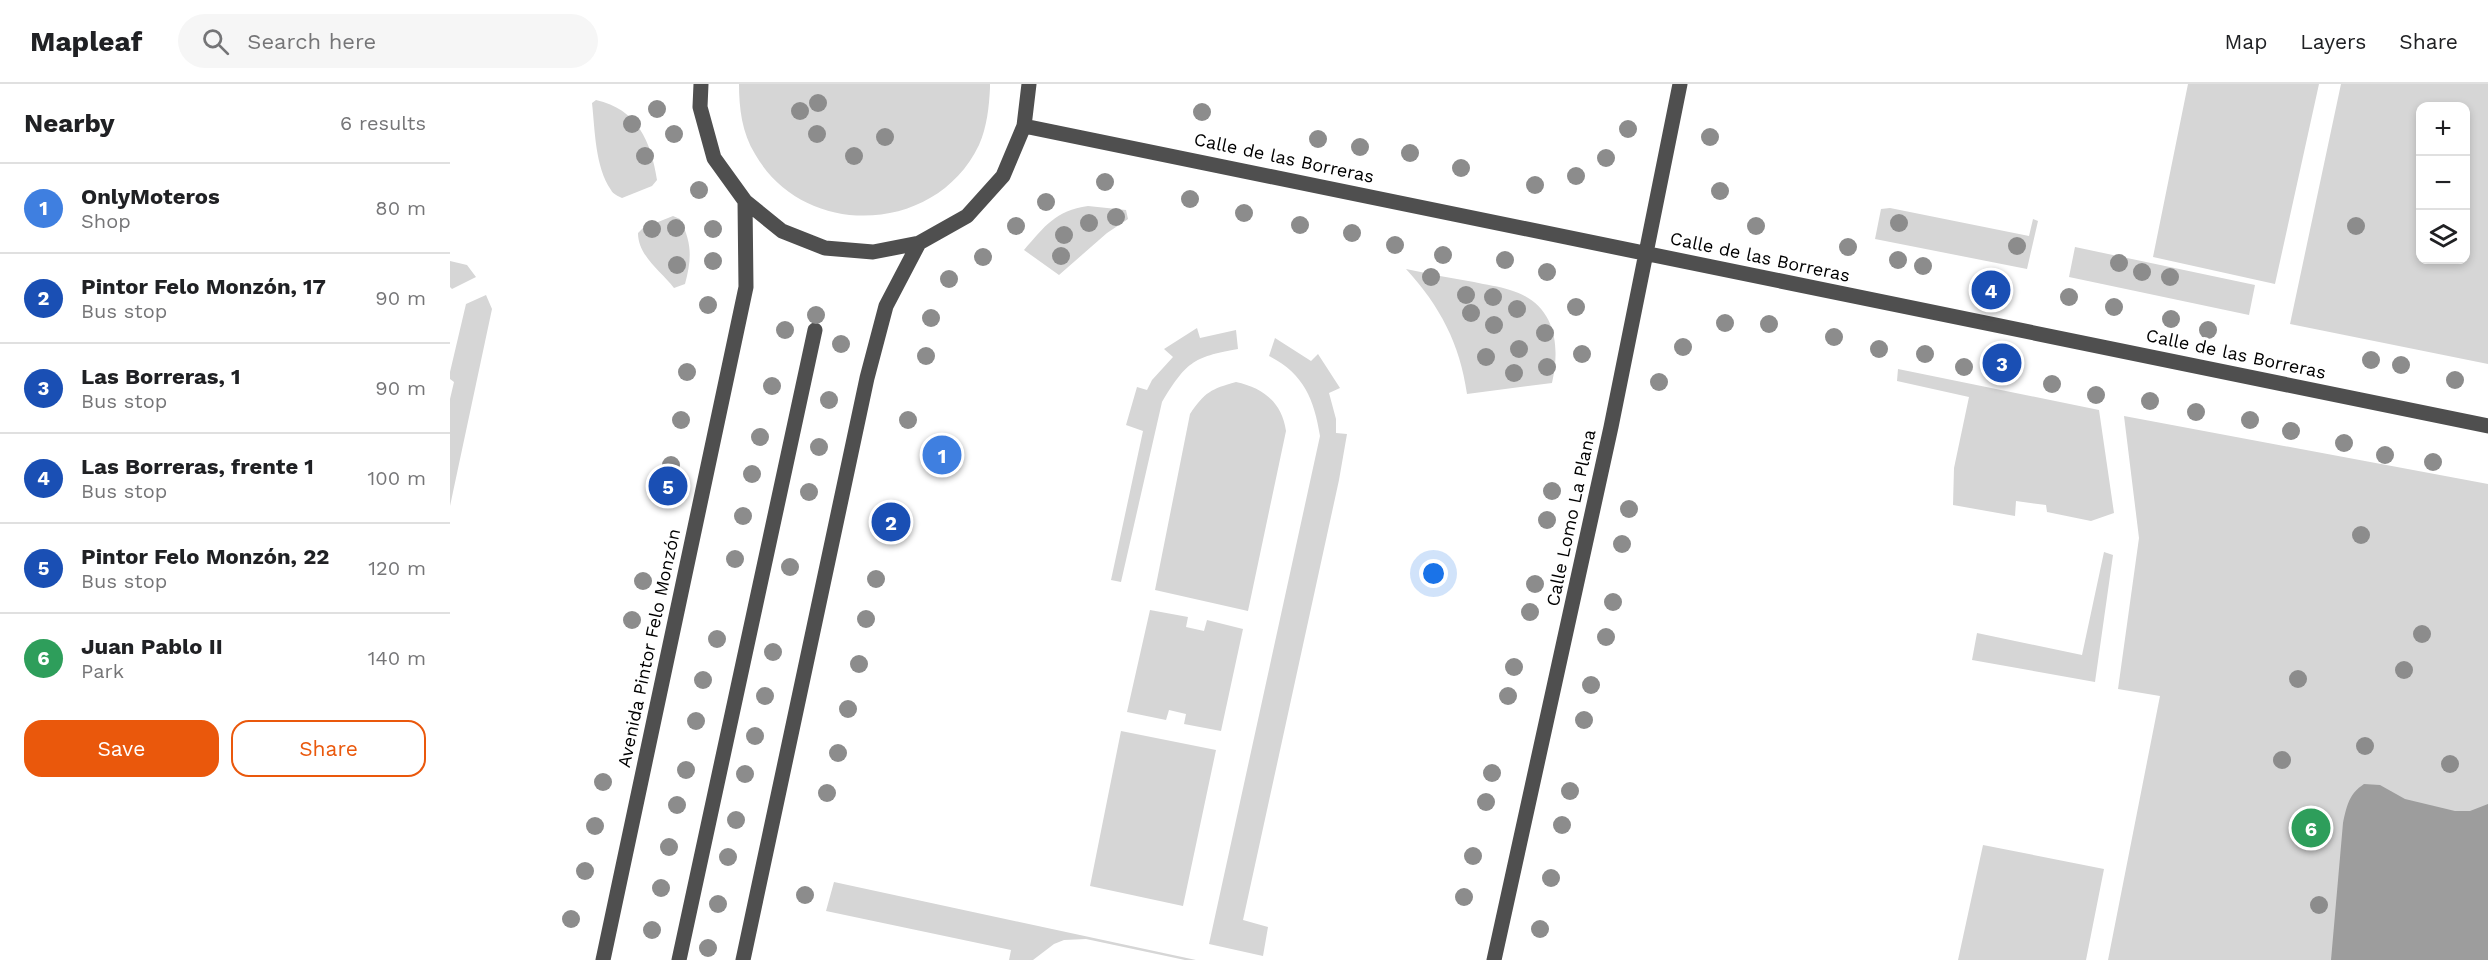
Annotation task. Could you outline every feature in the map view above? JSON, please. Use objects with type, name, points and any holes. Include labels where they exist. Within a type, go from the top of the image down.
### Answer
[{"type":"street","points":[[701,84],[700,107],[714,158],[745,201],[782,231],[825,248],[873,252],[919,243],[967,216],[1003,176],[1024,126],[1029,84]]},
{"type":"street","name":"Calle Lomo La Plana","points":[[1494,960],[1647,254],[1680,84]]},
{"type":"street","name":"Calle de las Borreras","points":[[1024,126],[2488,426]]},
{"type":"street","name":"Avenida Pintor Felo Monzón","points":[[603,960],[746,287],[745,201]]},
{"type":"street","points":[[743,960],[867,378],[886,306],[919,243]]},
{"type":"street","points":[[679,960],[815,330]]},
{"type":"shaded area","points":[[739,84],[990,84],[990,88],[982,138],[959,175],[933,196],[902,210],[869,216],[836,213],[805,202],[777,182],[755,154],[747,138],[741,111]]},
{"type":"shaded area","points":[[2188,84],[2319,84],[2275,284],[2153,257]]},
{"type":"shaded area","points":[[2341,84],[2488,84],[2488,364],[2290,324]]},
{"type":"shaded area","points":[[596,100],[622,111],[640,129],[651,152],[657,180],[652,186],[622,198],[612,191],[602,170],[597,148],[592,103]]},
{"type":"shaded area","points":[[1088,206],[1126,210],[1128,219],[1107,233],[1059,275],[1024,250],[1045,227],[1059,216]]},
{"type":"shaded area","points":[[1890,208],[2029,236],[2033,219],[2038,221],[2027,269],[1875,239],[1881,209]]},
{"type":"shaded area","points":[[673,216],[680,219],[690,251],[685,284],[674,288],[646,256],[638,233],[643,228]]},
{"type":"shaded area","points":[[2075,247],[2255,285],[2249,315],[2069,277]]},
{"type":"shaded area","points":[[450,261],[467,265],[476,277],[452,289],[450,287]]},
{"type":"shaded area","points":[[1406,269],[1506,289],[1525,296],[1537,305],[1545,315],[1555,340],[1556,354],[1552,383],[1467,394],[1454,342],[1447,327],[1429,297]]},
{"type":"shaded area","points":[[486,295],[492,309],[450,506],[450,399],[454,382],[450,379],[450,372],[466,304]]},
{"type":"shaded area","points":[[1197,328],[1200,338],[1236,330],[1238,349],[1210,355],[1192,364],[1184,370],[1162,402],[1121,582],[1111,580],[1143,431],[1126,425],[1137,387],[1147,390],[1152,380],[1173,357],[1164,349]]},
{"type":"shaded area","points":[[1275,338],[1311,361],[1318,354],[1340,388],[1329,393],[1336,419],[1336,433],[1347,434],[1339,480],[1243,920],[1268,927],[1263,956],[1209,944],[1320,436],[1310,399],[1299,379],[1269,356]]},
{"type":"shaded area","points":[[1898,369],[2099,410],[2114,513],[2091,521],[2047,512],[2046,505],[2016,501],[2015,516],[1953,505],[1954,468],[1969,397],[1897,381]]},
{"type":"shaded area","points":[[1236,382],[1255,388],[1270,398],[1280,412],[1286,431],[1248,611],[1155,590],[1190,414],[1209,392]]},
{"type":"shaded area","points":[[2124,416],[2488,484],[2488,960],[2108,960],[2160,696],[2118,689],[2139,538]]},
{"type":"shaded area","points":[[2104,552],[2113,555],[2095,682],[1972,660],[1977,633],[2082,655]]},
{"type":"shaded area","points":[[1150,610],[1188,617],[1186,627],[1204,631],[1207,620],[1243,629],[1221,731],[1184,724],[1186,714],[1169,710],[1166,720],[1127,712]]},
{"type":"shaded area","points":[[1121,731],[1216,750],[1183,906],[1090,886]]},
{"type":"shaded area","points":[[2364,784],[2380,785],[2405,799],[2455,811],[2470,811],[2488,804],[2488,960],[2331,960],[2343,823],[2349,800]]},
{"type":"shaded area","points":[[1983,845],[2104,869],[2086,960],[1958,960]]},
{"type":"shaded area","points":[[834,882],[1196,960],[1185,960],[1086,939],[1064,940],[1054,944],[1033,960],[1009,960],[1011,950],[826,911]]},
{"type":"place","name":"Las Borreras, frente 1","points":[[1991,290]]},
{"type":"place","name":"Las Borreras, 1","points":[[2002,363]]},
{"type":"place","name":"OnlyMoteros","points":[[942,455]]},
{"type":"place","name":"Pintor Felo Monzón, 22","points":[[668,486]]},
{"type":"place","name":"Pintor Felo Monzón, 17","points":[[891,522]]},
{"type":"place","name":"Juan Pablo II","points":[[2311,828]]}]
